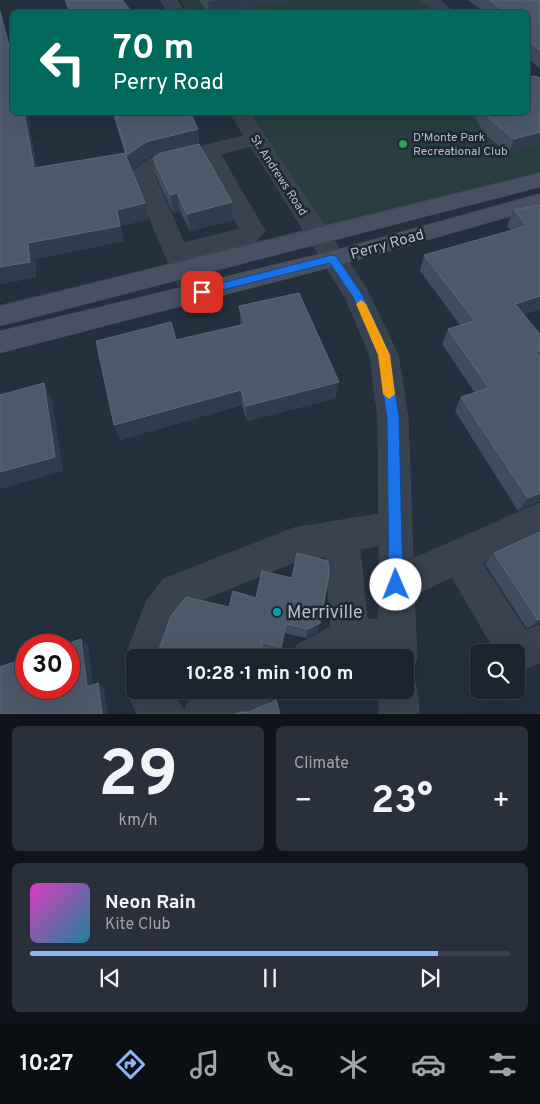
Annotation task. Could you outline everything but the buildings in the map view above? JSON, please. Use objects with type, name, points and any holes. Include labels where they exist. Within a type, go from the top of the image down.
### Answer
[{"type":"main road","name":"Perry Road","points":[[326,248],[540,180]]},
{"type":"main road","name":"Perry Road","points":[[0,316],[185,272],[326,248],[540,201]]},
{"type":"main road","name":"Perry Road","points":[[0,342],[185,272]]},
{"type":"street","points":[[430,0],[442,10]]},
{"type":"street","name":"St. Andrews Road","points":[[241,115],[357,296],[384,355],[393,418],[398,648]]},
{"type":"street","points":[[208,151],[253,231],[185,272],[142,172],[156,164],[208,151],[256,139]]},
{"type":"street","points":[[396,585],[540,519]]},
{"type":"street","points":[[147,649],[162,608],[168,597],[177,592],[294,545],[394,528]]},
{"type":"street","points":[[342,537],[350,638]]},
{"type":"street","points":[[459,556],[514,647],[517,650],[526,651],[540,644]]},
{"type":"street","points":[[328,649],[350,638],[398,648]]},
{"type":"street","points":[[150,699],[154,706],[164,714]]},
{"type":"street","points":[[203,714],[223,707],[237,699]]},
{"type":"street","points":[[398,699],[398,714]]},
{"type":"green space","points":[[180,0],[423,0],[436,10],[186,10]]},
{"type":"green space","name":"D'Monte Park Recreational Club","points":[[540,97],[540,175],[320,230],[248,115],[530,115],[530,110]]},
{"type":"slow traffic","points":[[361,304],[384,355],[389,394]]},
{"type":"place","name":"D'Monte Park Recreational Club","points":[[403,144]]},
{"type":"place","name":"Merriville","points":[[277,612]]},
{"type":"route","points":[[202,292],[332,259],[357,296],[384,355],[393,418],[396,585]]}]
